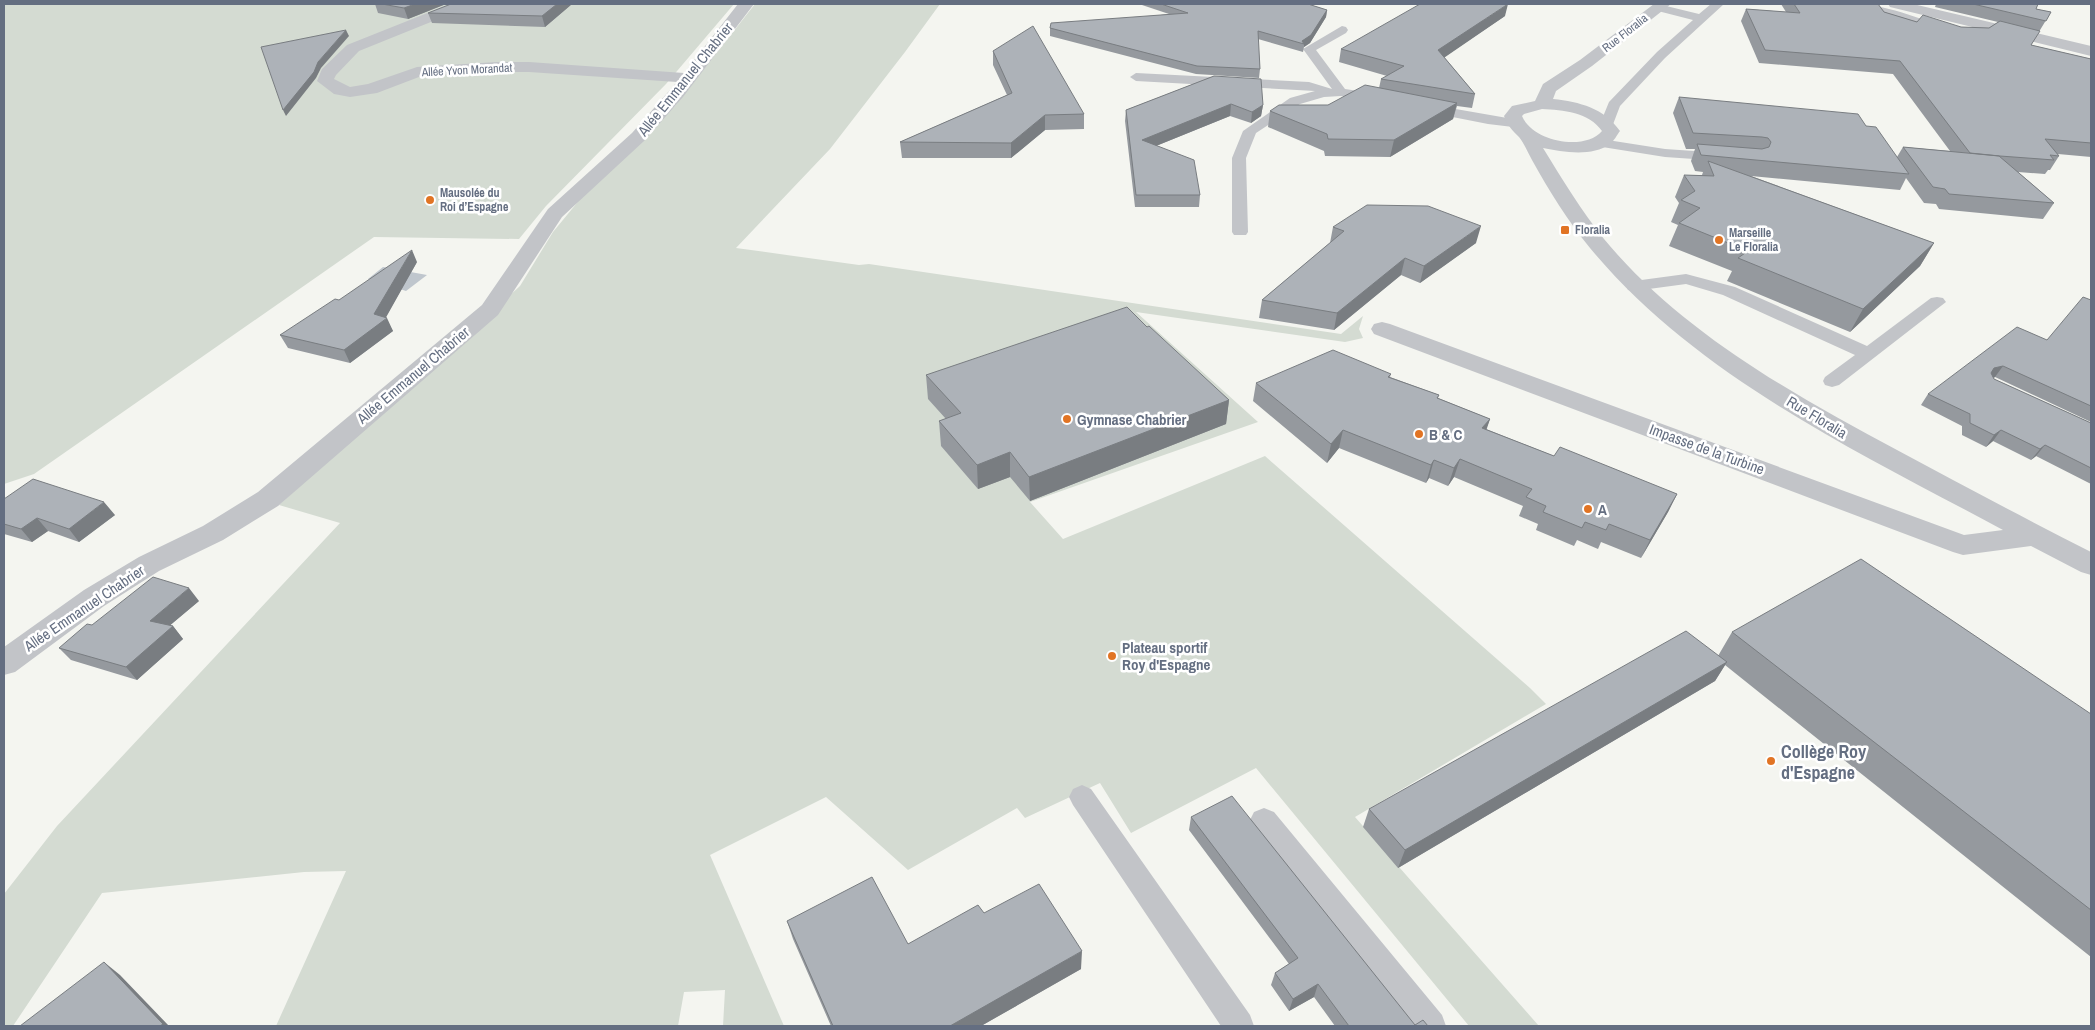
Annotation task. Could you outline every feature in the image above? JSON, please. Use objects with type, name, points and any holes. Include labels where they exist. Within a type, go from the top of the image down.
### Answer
[{"type":"street","name":"Allée Yvon Morandat","points":[[463,4],[353,48],[328,73],[325,81],[340,90],[350,92],[371,89],[417,72],[497,67],[529,67],[688,78]]},
{"type":"street","name":"Allée Emmanuel Chabrier","points":[[4,663],[94,598],[149,564],[213,533],[268,498],[490,310],[555,213],[638,137],[677,93],[746,4]]},
{"type":"street","points":[[1895,4],[2091,51]]},
{"type":"street","name":"Rue Floralia","points":[[1542,104],[1549,88],[1586,63],[1660,6]]},
{"type":"street","points":[[1581,96],[1607,124],[1611,131],[1608,138],[1601,143],[1580,147],[1552,144],[1520,129],[1513,116],[1518,110],[1542,104],[1570,106],[1581,96],[1586,63]]},
{"type":"street","name":"Rue Floralia","points":[[1520,129],[1544,171],[1578,220],[1634,286],[1674,321],[1749,376],[1830,426],[2091,565]]},
{"type":"street","name":"Rue Floralia","points":[[1578,220],[1565,173],[1580,147]]},
{"type":"street","name":"Impasse de la Turbine","points":[[1382,329],[1963,545],[2035,535]]},
{"type":"lane","points":[[1607,124],[1614,104],[1661,54],[1718,4]]},
{"type":"lane","points":[[1852,4],[1882,11],[1954,34]]},
{"type":"lane","points":[[1660,6],[1700,18]]},
{"type":"lane","points":[[1976,36],[1982,35],[1991,27]]},
{"type":"lane","points":[[1341,92],[1309,49],[1342,30]]},
{"type":"lane","points":[[1136,77],[1309,86],[1388,100]]},
{"type":"lane","points":[[1240,232],[1239,158],[1250,131],[1295,101],[1323,93],[1341,92]]},
{"type":"lane","points":[[1416,106],[1488,120],[1520,129]]},
{"type":"lane","points":[[1601,143],[1665,153],[1737,158]]},
{"type":"lane","points":[[1634,286],[1686,279],[1729,292],[1869,354]]},
{"type":"lane","points":[[1832,381],[1937,302]]},
{"type":"lane","points":[[1082,797],[1239,1026]]},
{"type":"lane","points":[[1264,820],[1431,1026]]},
{"type":"shaded area","points":[[4,4],[734,4],[666,84],[546,206],[519,239],[374,237],[34,474],[4,484]]},
{"type":"shaded area","points":[[755,4],[940,4],[830,149],[736,248],[859,265],[869,264],[1341,334],[1363,316],[1359,329],[1363,338],[1345,342],[1136,312],[1258,422],[1030,502],[1063,539],[1265,456],[1546,704],[1355,817],[1539,1026],[1469,1026],[1256,768],[1131,833],[1100,783],[1025,818],[1017,808],[908,870],[826,797],[710,855],[784,1026],[723,1026],[725,990],[684,992],[678,1026],[276,1026],[346,871],[304,872],[102,893],[13,1026],[4,1026],[4,894],[57,826],[340,523],[279,505],[520,286],[553,232],[586,192],[675,106]]},
{"type":"shaded area","points":[[383,267],[427,275],[406,291],[397,288],[400,285],[368,279]]},
{"type":"building","points":[[382,4],[415,4],[404,8]]},
{"type":"building","points":[[451,4],[557,4],[542,16],[428,13]]},
{"type":"building","points":[[1161,4],[1308,4],[1327,10],[1311,35],[1302,41],[1304,44],[1258,31],[1260,69],[1197,66],[1050,28],[1051,23],[1188,13]]},
{"type":"building","points":[[1420,4],[1508,4],[1438,50],[1475,94],[1381,79],[1404,66],[1341,49]]},
{"type":"building","points":[[1794,4],[1878,4],[1884,12],[1917,22],[1923,15],[1961,27],[1989,28],[2000,21],[2040,31],[2031,45],[2091,59],[2091,143],[2045,139],[2059,156],[2050,155],[2054,160],[1970,153],[1900,61],[1765,50],[1746,9],[1800,13]]},
{"type":"building","points":[[1973,4],[2038,4],[2036,9],[2051,12],[2046,21]]},
{"type":"building","points":[[1033,26],[1084,114],[1045,115],[1011,143],[900,142],[1012,93],[993,51]]},
{"type":"building","points":[[346,30],[318,62],[314,72],[283,110],[261,47]]},
{"type":"building","points":[[1214,76],[1261,79],[1263,105],[1252,112],[1231,104],[1142,140],[1194,160],[1200,195],[1136,195],[1126,110]]},
{"type":"building","points":[[1365,85],[1457,103],[1394,140],[1328,139],[1327,134],[1270,111],[1279,105],[1328,105]]},
{"type":"building","points":[[1679,97],[1858,114],[1866,126],[1876,127],[1909,174],[1701,155],[1697,144],[1762,149],[1769,147],[1771,142],[1768,138],[1762,137],[1693,133]]},
{"type":"building","points":[[1903,147],[1999,156],[2054,203],[1949,194],[1945,189],[1933,187]]},
{"type":"building","points":[[1708,161],[1934,243],[1863,309],[1738,258],[1748,251],[1679,223],[1700,208],[1681,200],[1695,191],[1684,175],[1714,176]]},
{"type":"building","points":[[1367,205],[1428,206],[1481,226],[1424,266],[1405,258],[1337,313],[1262,300],[1344,231],[1333,227]]},
{"type":"building","points":[[412,250],[374,314],[387,318],[344,350],[280,335],[335,299],[339,300]]},
{"type":"building","points":[[2083,297],[2091,300],[2091,406],[2003,366],[1994,368],[1991,373],[1994,379],[2091,423],[2091,468],[2045,445],[2040,449],[2001,430],[1994,435],[1970,423],[1970,414],[1928,394],[2017,327],[2047,340]]},
{"type":"building","points":[[1127,307],[1229,400],[1029,477],[1010,452],[977,465],[939,421],[961,413],[926,375]]},
{"type":"building","points":[[1333,350],[1391,374],[1388,377],[1439,395],[1437,398],[1490,419],[1482,428],[1554,456],[1560,447],[1677,494],[1650,540],[1609,524],[1606,530],[1585,522],[1582,528],[1543,512],[1546,506],[1526,497],[1532,489],[1460,459],[1454,468],[1434,460],[1431,465],[1343,430],[1331,444],[1256,383]]},
{"type":"building","points":[[33,479],[104,502],[69,529],[37,518],[21,529],[4,524],[4,499]]},
{"type":"building","points":[[1861,559],[2091,714],[2091,910],[1732,632]]},
{"type":"building","points":[[153,577],[189,588],[150,621],[173,626],[126,667],[59,648],[87,624],[92,625]]},
{"type":"building","points":[[1686,631],[1727,662],[1405,850],[1369,809]]},
{"type":"building","points":[[1232,796],[1415,1025],[1423,1020],[1428,1026],[1349,1026],[1318,984],[1293,999],[1275,973],[1298,958],[1191,817]]},
{"type":"building","points":[[872,877],[908,944],[978,905],[984,913],[1039,884],[1082,951],[950,1026],[833,1026],[787,921]]},
{"type":"building","points":[[104,962],[163,1024],[160,1026],[20,1026]]},
{"type":"place","name":"Mausolée du Roi d’Espagne","points":[[430,200]]},
{"type":"place","name":"Floralia","points":[[1565,230]]},
{"type":"place","name":"Marseille Le Floralia","points":[[1719,240]]},
{"type":"place","name":"Gymnase Chabrier","points":[[1067,419]]},
{"type":"place","name":"B & C","points":[[1419,434]]},
{"type":"place","name":"A","points":[[1588,509]]},
{"type":"place","name":"Plateau sportif Roy d'Espagne","points":[[1112,656]]},
{"type":"place","name":"Collège Roy d'Espagne","points":[[1771,761]]}]
